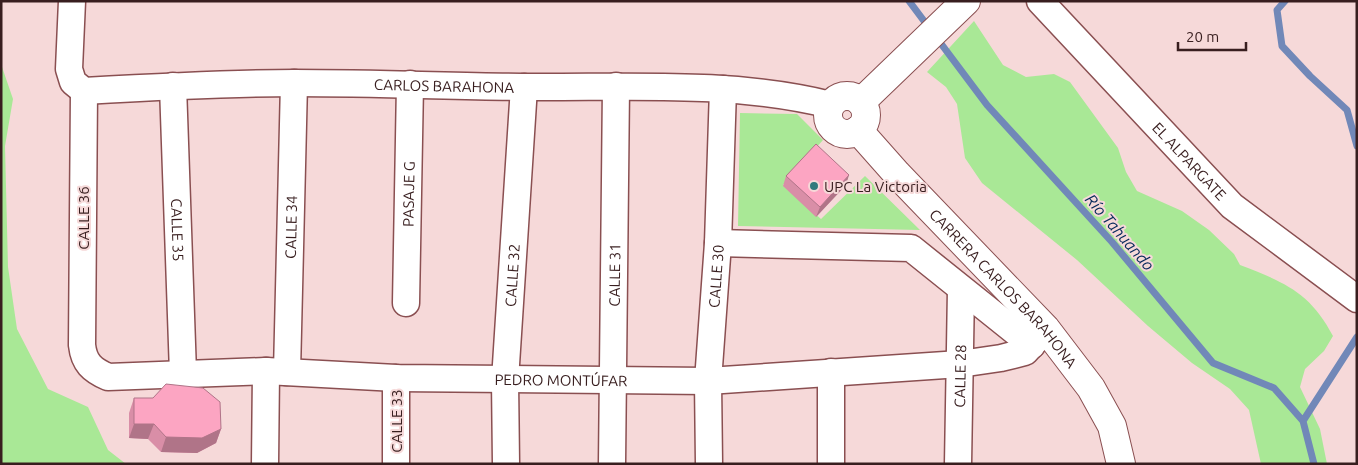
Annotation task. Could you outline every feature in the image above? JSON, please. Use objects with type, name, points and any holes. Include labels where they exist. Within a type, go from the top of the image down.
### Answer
[{"type":"street","points":[[72,1],[69,69],[73,82],[84,91]]},
{"type":"street","points":[[861,102],[966,1]]},
{"type":"street","name":"EL ALPARGATE","points":[[1040,1],[1232,206],[1352,294]]},
{"type":"street","name":"CARLOS BARAHONA","points":[[84,91],[173,86],[294,83],[524,87],[616,86],[722,89],[800,97],[831,105]]},
{"type":"street","name":"CALLE 34","points":[[265,464],[277,372],[294,83]]},
{"type":"street","name":"PASAJE G","points":[[406,303],[410,84]]},
{"type":"street","name":"CALLE 35","points":[[173,86],[183,373]]},
{"type":"street","name":"CALLE 31","points":[[612,464],[616,86]]},
{"type":"street","name":"CALLE 32","points":[[506,464],[505,380],[524,87]]},
{"type":"street","name":"CALLE 30","points":[[709,464],[708,382],[718,243],[722,89]]},
{"type":"street","name":"CALLE 36","points":[[82,345],[84,91]]},
{"type":"street","points":[[842,97],[855,98],[861,102],[866,113],[866,120],[858,130],[847,134],[836,131],[828,116],[831,105],[842,97]]},
{"type":"street","name":"CARRERA CARLOS BARAHONA","points":[[858,130],[1039,337],[1091,388],[1112,426],[1121,464]]},
{"type":"street","points":[[718,243],[911,248],[961,289],[1039,337]]},
{"type":"street","name":"CALLE 28","points":[[958,464],[961,289]]},
{"type":"street","name":"PEDRO MONTÚFAR","points":[[82,345],[84,358],[94,370],[108,377],[183,373],[277,372],[396,378],[612,379],[708,382],[960,364],[1025,352],[1039,337]]},
{"type":"street","points":[[831,372],[831,464]]},
{"type":"street","name":"CALLE 33","points":[[396,378],[396,464]]},
{"type":"green space","points":[[974,21],[1003,65],[1026,77],[1054,74],[1070,82],[1118,148],[1126,172],[1137,191],[1182,211],[1209,230],[1234,254],[1240,265],[1283,283],[1294,290],[1315,309],[1333,336],[1324,351],[1305,369],[1300,387],[1320,429],[1327,464],[1261,464],[1249,410],[1230,389],[1192,363],[1148,326],[1077,260],[982,183],[965,158],[957,104],[946,87],[927,72]]},
{"type":"green space","points":[[1,64],[13,99],[5,146],[8,267],[17,329],[48,389],[88,407],[108,450],[126,464],[1,464]]},
{"type":"green space","points":[[740,113],[797,114],[823,140],[783,185],[821,219],[865,176],[920,230],[738,226]]},
{"type":"building","name":"UPC La Victoria","points":[[816,144],[849,175],[820,207],[786,176]]},
{"type":"building","points":[[166,384],[203,388],[220,402],[221,429],[202,438],[166,437],[154,424],[134,424],[134,398],[153,398]]},
{"type":"waterway","name":"Río Tahuando","points":[[909,1],[930,29]]},
{"type":"waterway","points":[[1285,1],[1277,10],[1282,46],[1310,76],[1347,110],[1357,146]]},
{"type":"waterway","name":"Río Tahuando","points":[[936,37],[987,105],[1112,242],[1213,363],[1274,388],[1303,421],[1314,464]]},
{"type":"waterway","points":[[1303,421],[1357,337]]},
{"type":"place","name":"UPC La Victoria","points":[[814,186]]}]
